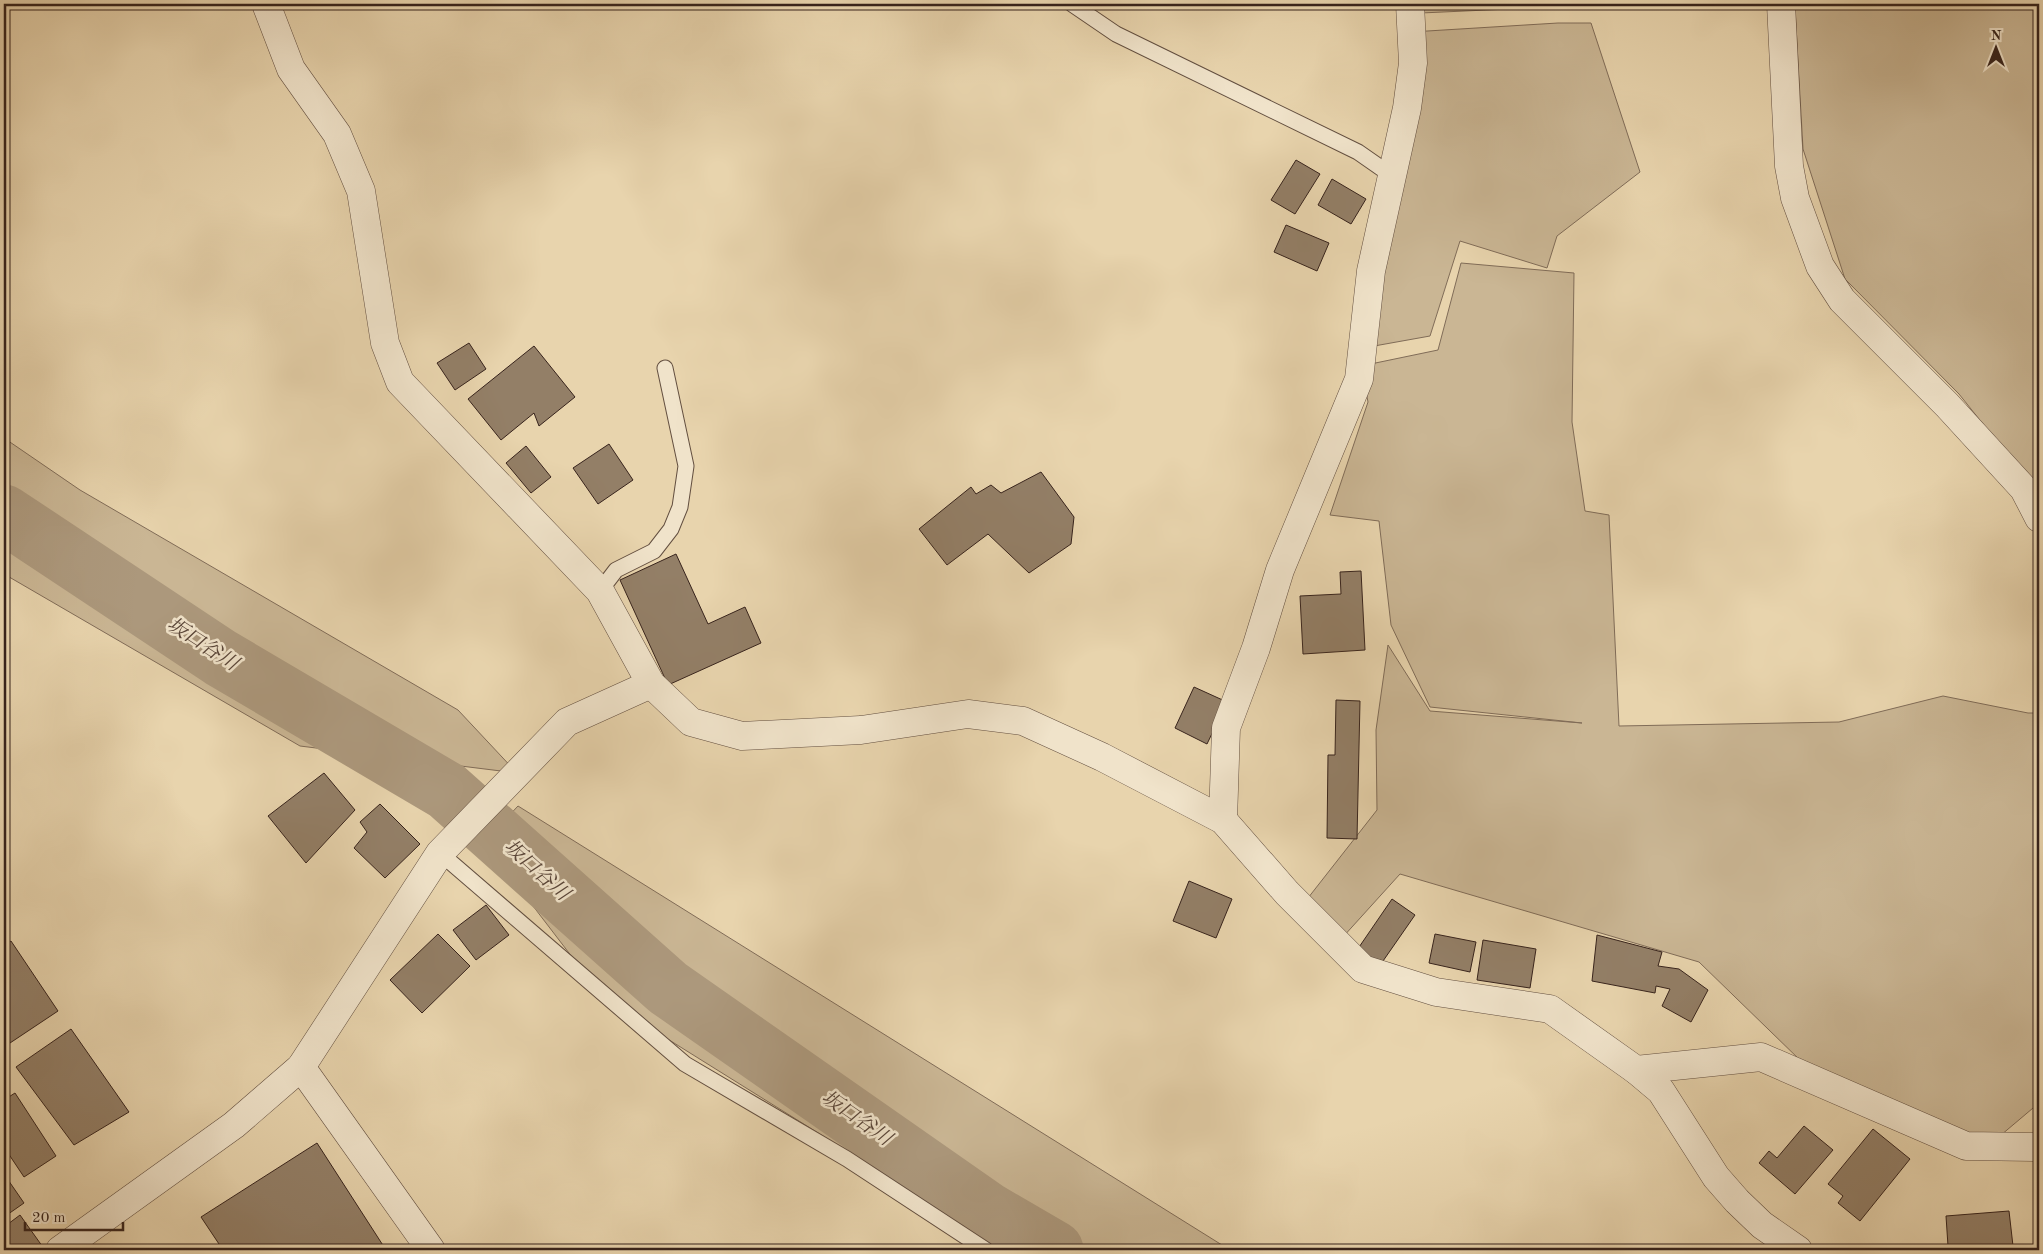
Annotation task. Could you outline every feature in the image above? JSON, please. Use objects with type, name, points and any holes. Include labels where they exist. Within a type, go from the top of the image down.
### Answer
[{"type":"street","points":[[266,4],[291,69],[337,134],[361,191],[385,343],[400,382],[600,591],[651,684],[691,722],[742,736],[861,730],[968,714],[1023,721],[1102,757],[1223,820],[1287,893],[1363,969],[1436,992],[1550,1009],[1636,1070],[1661,1091],[1716,1177],[1762,1225],[1798,1250]]},
{"type":"street","points":[[1223,820],[1226,728],[1256,648],[1280,570],[1359,380],[1371,272],[1407,108],[1412,63],[1410,4]]},
{"type":"street","points":[[1781,4],[1789,166],[1795,198],[1820,266],[1842,300],[1947,405],[2024,488],[2039,518]]},
{"type":"street","points":[[60,1250],[234,1125],[301,1067],[440,853],[567,722],[651,684]]},
{"type":"street","points":[[1636,1070],[1761,1057],[1966,1146],[2032,1143]]},
{"type":"street","points":[[301,1067],[431,1250]]},
{"type":"lane","points":[[1072,4],[1116,34],[1358,152],[1391,175]]},
{"type":"lane","points":[[600,591],[616,570],[654,551],[671,529],[680,507],[686,466],[665,368]]},
{"type":"lane","points":[[440,853],[685,1064],[847,1159],[986,1250]]},
{"type":"shaded area","points":[[1420,4],[1553,4],[1552,7],[1421,13]]},
{"type":"shaded area","points":[[1800,4],[2039,4],[2039,494],[1959,394],[1845,279],[1803,149],[1795,8]]},
{"type":"shaded area","points":[[1558,23],[1591,23],[1640,172],[1557,236],[1547,268],[1460,241],[1430,336],[1363,348],[1411,32]]},
{"type":"shaded area","points":[[1461,263],[1574,273],[1572,422],[1585,511],[1609,515],[1619,726],[1839,722],[1943,696],[2028,713],[2039,713],[2039,1103],[1988,1146],[1803,1063],[1699,962],[1400,874],[1342,938],[1308,898],[1377,810],[1376,730],[1388,645],[1430,711],[1582,723],[1430,707],[1391,625],[1379,521],[1330,515],[1368,402],[1361,366],[1438,350]]},
{"type":"shaded area","points":[[4,438],[80,490],[458,710],[517,773],[300,746],[4,574]]},
{"type":"shaded area","points":[[518,806],[1230,1250],[994,1250],[903,1186],[650,1028],[582,970],[484,842]]},
{"type":"building","points":[[1296,160],[1320,174],[1295,214],[1271,200]]},
{"type":"building","points":[[1332,179],[1366,199],[1351,224],[1318,205]]},
{"type":"building","points":[[1286,225],[1329,243],[1317,271],[1274,252]]},
{"type":"building","points":[[469,343],[486,369],[455,390],[437,363]]},
{"type":"building","points":[[534,346],[575,397],[539,426],[534,413],[501,440],[468,399]]},
{"type":"building","points":[[609,444],[633,480],[598,504],[573,468]]},
{"type":"building","points":[[526,446],[551,477],[531,493],[506,463]]},
{"type":"building","points":[[1041,472],[1074,517],[1071,544],[1029,573],[988,534],[947,565],[919,529],[971,487],[976,494],[991,485],[1001,493]]},
{"type":"building","points":[[676,554],[708,624],[745,607],[761,643],[668,685],[620,580]]},
{"type":"building","points":[[1361,571],[1365,650],[1303,654],[1300,596],[1341,594],[1340,572]]},
{"type":"building","points":[[1194,687],[1227,702],[1207,744],[1175,728]]},
{"type":"building","points":[[1336,700],[1360,701],[1357,839],[1327,838],[1328,755],[1335,755]]},
{"type":"building","points":[[324,773],[355,810],[306,863],[268,816]]},
{"type":"building","points":[[380,804],[420,844],[385,878],[354,848],[367,832],[360,822]]},
{"type":"building","points":[[1189,881],[1232,899],[1216,938],[1173,921]]},
{"type":"building","points":[[1392,899],[1415,915],[1383,961],[1355,953]]},
{"type":"building","points":[[486,905],[509,935],[476,960],[453,930]]},
{"type":"building","points":[[438,934],[470,966],[422,1013],[390,980]]},
{"type":"building","points":[[1435,934],[1476,942],[1470,972],[1429,963]]},
{"type":"building","points":[[1597,935],[1662,952],[1658,966],[1679,969],[1708,990],[1691,1022],[1662,1006],[1670,989],[1656,986],[1655,993],[1592,981]]},
{"type":"building","points":[[1483,940],[1536,949],[1530,988],[1477,980]]},
{"type":"building","points":[[11,941],[58,1011],[4,1047],[4,946]]},
{"type":"building","points":[[71,1029],[129,1112],[74,1145],[16,1067]]},
{"type":"building","points":[[15,1093],[56,1156],[24,1177],[4,1147],[4,1100]]},
{"type":"building","points":[[1804,1126],[1833,1150],[1795,1194],[1759,1163],[1769,1151],[1777,1158]]},
{"type":"building","points":[[1873,1129],[1910,1159],[1860,1221],[1838,1203],[1843,1196],[1828,1184]]},
{"type":"building","points":[[317,1143],[386,1250],[223,1250],[201,1217]]},
{"type":"building","points":[[4,1174],[24,1203],[4,1217]]},
{"type":"building","points":[[2009,1211],[2013,1246],[1948,1246],[1946,1216]]},
{"type":"building","points":[[20,1215],[45,1250],[4,1250],[4,1227]]},
{"type":"waterway","name":"坂口谷川","points":[[4,514],[221,658],[447,791],[668,988],[987,1211],[1054,1250]]}]
